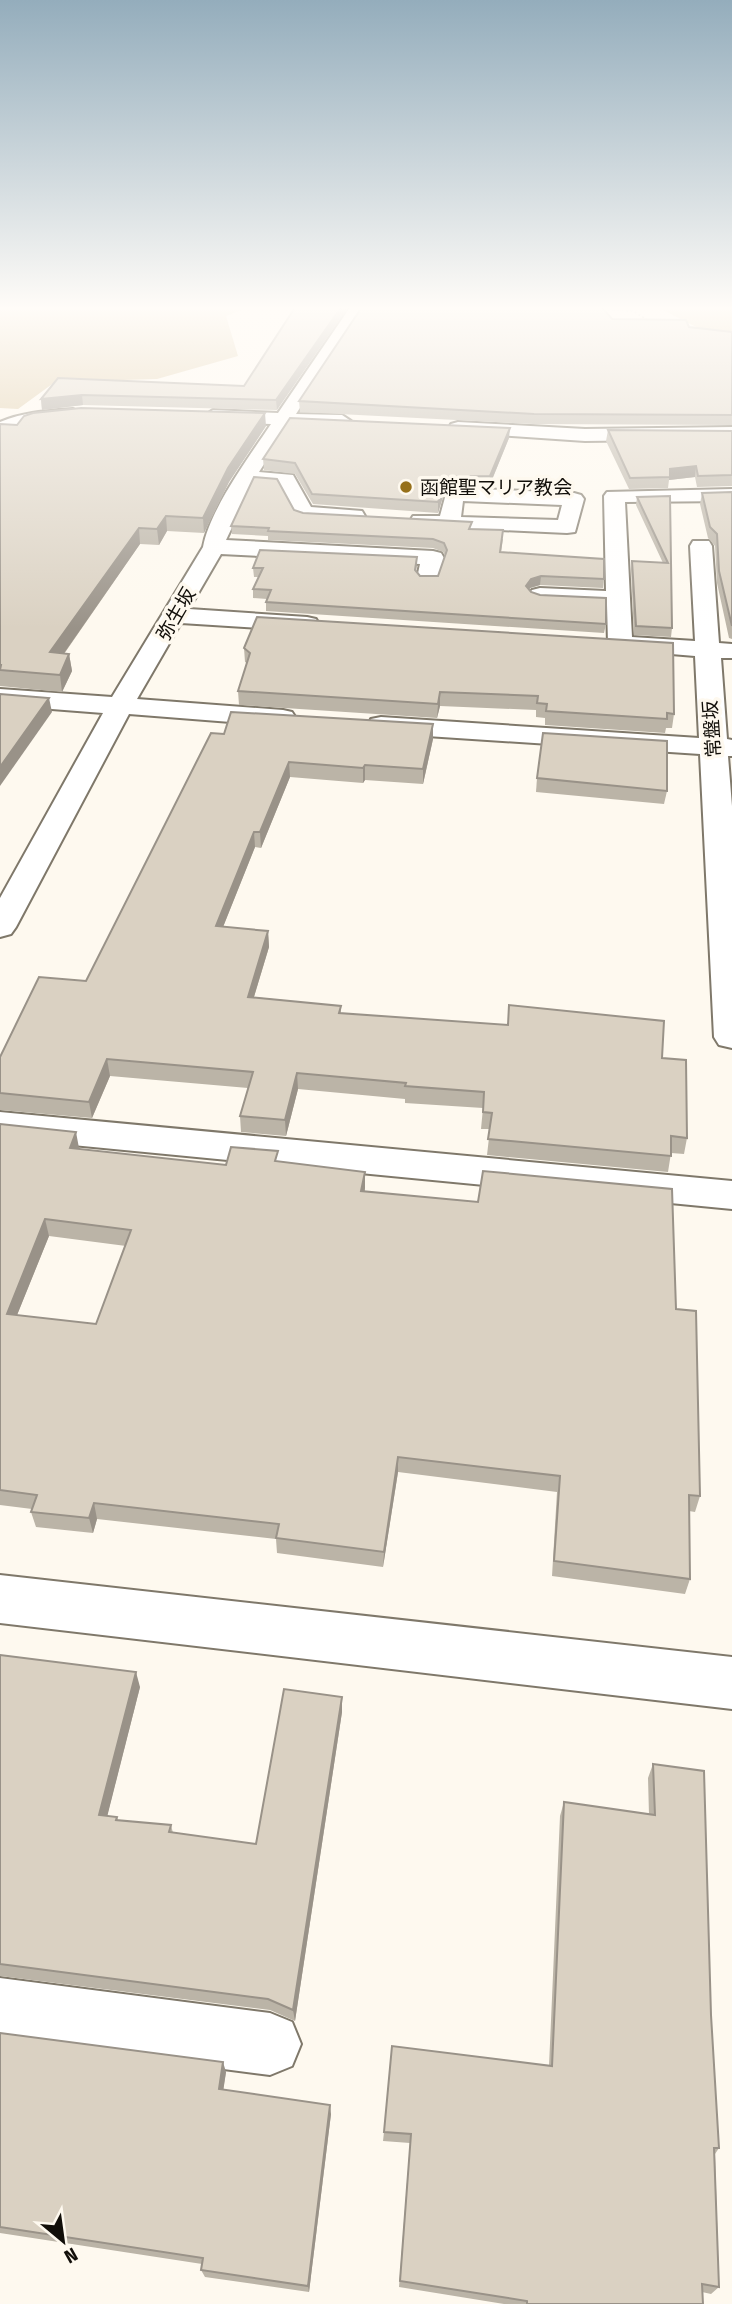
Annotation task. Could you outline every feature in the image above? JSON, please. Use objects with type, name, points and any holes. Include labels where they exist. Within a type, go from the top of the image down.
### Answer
[{"type":"street","points":[[0,430],[9,424],[35,418],[86,414]]},
{"type":"street","name":"弥生坂","points":[[0,927],[119,708],[214,547],[216,535],[246,477],[285,414]]},
{"type":"street","points":[[191,415],[365,422]]},
{"type":"street","points":[[433,427],[585,435],[732,433]]},
{"type":"street","points":[[246,477],[285,479],[304,513],[369,517]]},
{"type":"street","points":[[395,519],[449,522],[567,527],[574,499],[454,494],[449,522]]},
{"type":"street","points":[[620,644],[614,496],[732,495]]},
{"type":"street","name":"常盤坂","points":[[701,546],[720,650],[732,1037]]},
{"type":"street","points":[[214,547],[345,563],[433,558],[428,578]]},
{"type":"street","points":[[540,595],[618,599]]},
{"type":"street","points":[[176,615],[328,625]]},
{"type":"street","points":[[592,642],[720,650]]},
{"type":"street","points":[[0,696],[119,708],[313,720]]},
{"type":"street","points":[[354,723],[723,748]]},
{"type":"street","points":[[0,1125],[732,1195]]},
{"type":"street","points":[[0,1599],[732,1684]]},
{"type":"street","points":[[0,2009],[271,2044]]},
{"type":"building","points":[[31,414],[265,414],[228,468],[203,518],[166,516],[157,529],[139,528],[50,652],[69,654],[60,675],[0,670],[0,424],[17,425],[24,416]]},
{"type":"building","points":[[525,414],[732,415],[534,414]]},
{"type":"building","points":[[290,418],[510,428],[490,476],[447,477],[438,502],[312,494],[295,463],[263,459]]},
{"type":"building","points":[[608,430],[732,431],[732,475],[698,476],[696,466],[670,469],[670,477],[630,478]]},
{"type":"building","points":[[254,477],[277,479],[294,510],[303,513],[472,522],[469,529],[503,530],[500,552],[604,559],[604,579],[541,576],[531,579],[526,586],[531,592],[540,595],[606,598],[606,624],[266,602],[271,590],[253,589],[263,568],[253,568],[260,550],[417,557],[415,570],[420,576],[438,576],[447,550],[444,543],[433,539],[268,531],[269,528],[231,526]]},
{"type":"building","points":[[732,492],[732,626],[719,571],[717,534],[710,527],[702,493]]},
{"type":"building","points":[[670,496],[672,628],[636,626],[632,561],[668,563],[637,497]]},
{"type":"building","points":[[257,617],[673,643],[674,714],[667,713],[667,719],[546,711],[547,704],[537,703],[538,696],[440,692],[438,704],[238,691],[250,653],[244,648]]},
{"type":"building","points":[[0,694],[49,698],[0,767]]},
{"type":"building","points":[[231,712],[433,724],[423,769],[365,765],[363,768],[289,762],[260,832],[254,832],[216,926],[268,931],[248,997],[341,1006],[339,1013],[508,1025],[509,1005],[664,1021],[662,1058],[686,1060],[687,1138],[671,1136],[671,1156],[488,1139],[492,1113],[483,1112],[484,1092],[405,1086],[406,1083],[297,1073],[285,1120],[240,1116],[253,1072],[107,1059],[89,1102],[0,1093],[0,1057],[39,977],[86,981],[211,733],[224,734]]},
{"type":"building","points":[[543,733],[667,741],[667,791],[537,778]]},
{"type":"building","points":[[0,1124],[76,1132],[70,1148],[226,1165],[231,1147],[278,1151],[275,1161],[365,1172],[361,1191],[478,1202],[483,1171],[672,1189],[676,1309],[696,1311],[700,1496],[689,1495],[690,1579],[554,1561],[560,1476],[398,1457],[384,1552],[276,1538],[279,1524],[94,1503],[89,1518],[31,1512],[37,1495],[0,1490]],"holes":[[[45,1219],[131,1230],[96,1324],[7,1314]]]},
{"type":"building","points":[[0,1655],[136,1672],[99,1815],[117,1817],[116,1820],[171,1825],[169,1832],[256,1844],[284,1689],[342,1697],[293,2010],[268,1999],[0,1964]]},
{"type":"building","points":[[653,1764],[704,1771],[711,2015],[719,2148],[714,2148],[719,2287],[702,2284],[703,2304],[527,2304],[527,2301],[400,2281],[411,2134],[384,2132],[392,2046],[552,2066],[564,1802],[655,1815]]},
{"type":"building","points":[[0,2033],[223,2062],[219,2089],[330,2105],[308,2286],[201,2270],[203,2258],[0,2227]]},
{"type":"place","name":"函館聖マリア教会","points":[[406,487]]}]
